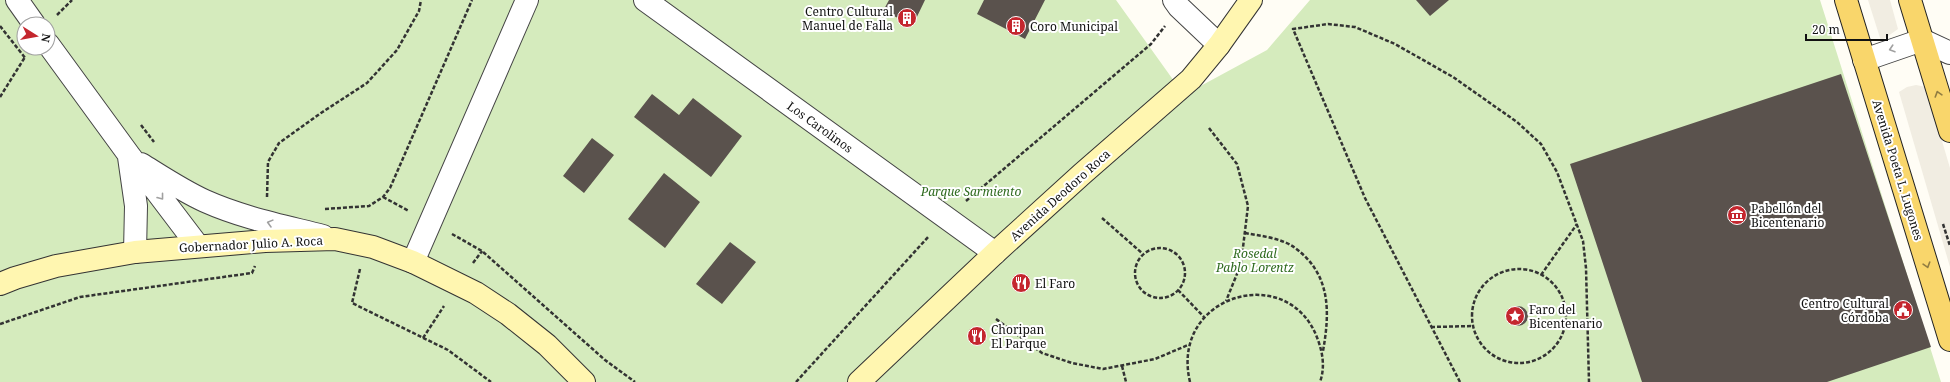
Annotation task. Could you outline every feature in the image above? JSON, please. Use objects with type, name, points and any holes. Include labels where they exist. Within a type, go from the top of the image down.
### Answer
[{"type":"main road","name":"Avenida Deodoro Roca","points":[[859,382],[995,253],[1191,79],[1219,45],[1251,0]]},
{"type":"main road","name":"Avenida Poeta L. Lugones","points":[[1846,0],[1950,340]]},
{"type":"main road","points":[[1910,0],[1950,131]]},
{"type":"main road","name":"Gobernador Julio A. Roca","points":[[0,284],[56,266],[135,252],[198,246],[334,239],[365,245],[413,262],[476,293],[508,314],[547,345],[584,382]]},
{"type":"street","points":[[17,0],[28,16]]},
{"type":"street","points":[[413,262],[527,0]]},
{"type":"street","name":"Los Carolinos","points":[[646,0],[995,253]]},
{"type":"street","points":[[1176,4],[1219,45]]},
{"type":"street","points":[[1864,60],[1922,40],[1950,53]]},
{"type":"street","points":[[56,55],[198,246]]},
{"type":"street","points":[[129,155],[180,188],[205,201],[234,212],[334,239]]},
{"type":"street","points":[[129,155],[136,206],[135,252]]},
{"type":"path","points":[[53,13],[56,16],[72,0]]},
{"type":"path","points":[[318,210],[369,206],[383,196],[390,188],[472,0]]},
{"type":"path","points":[[796,382],[945,218],[1151,44],[1176,4]]},
{"type":"path","points":[[1460,382],[1365,198],[1293,29],[1328,24],[1355,26],[1395,44],[1454,77],[1517,122],[1541,144],[1557,172],[1583,240],[1586,268],[1589,382]]},
{"type":"path","points":[[0,26],[30,64]]},
{"type":"path","points":[[0,97],[24,57]]},
{"type":"path","points":[[137,121],[156,144]]},
{"type":"path","points":[[1208,128],[1237,164],[1248,206],[1241,264],[1226,302]]},
{"type":"path","points":[[383,196],[482,251],[605,360],[635,382]]},
{"type":"path","points":[[1102,218],[1143,254]]},
{"type":"path","points":[[1541,275],[1577,224]]},
{"type":"path","points":[[1245,232],[1272,238],[1295,247],[1317,269],[1327,296],[1328,325],[1320,382]]},
{"type":"path","points":[[365,245],[352,303],[448,350],[491,382]]},
{"type":"path","points":[[1152,249],[1168,249],[1181,259],[1184,276],[1178,290],[1171,295],[1155,298],[1141,290],[1135,275],[1135,267],[1143,254],[1152,249]]},
{"type":"path","points":[[1518,269],[1534,271],[1541,275],[1548,278],[1560,290],[1566,306],[1565,327],[1561,338],[1551,351],[1539,359],[1525,364],[1510,363],[1496,358],[1484,349],[1476,336],[1473,307],[1478,294],[1488,280],[1502,272],[1518,269]]},
{"type":"path","points":[[1178,290],[1204,317]]},
{"type":"path","points":[[1190,382],[1186,367],[1188,344],[1198,324],[1215,307],[1236,297],[1259,294],[1281,299],[1301,312],[1315,330],[1323,352]]},
{"type":"path","points":[[996,319],[1042,353],[1072,364],[1103,369],[1155,359],[1188,344]]},
{"type":"path","points":[[1431,327],[1474,326]]},
{"type":"path","points":[[1122,366],[1126,382]]},
{"type":"green space","name":"Parque Sarmiento","points":[[0,0],[1116,0],[1184,95],[1267,50],[1310,0],[1820,0],[1941,382],[0,382]]},
{"type":"shaded area","points":[[1868,0],[1890,0],[1898,29],[1881,41]]},
{"type":"shaded area","points":[[1916,85],[1926,87],[1950,168],[1950,267],[1899,92],[1907,87]]},
{"type":"building","name":"Centro Cultural Manuel de Falla","points":[[889,0],[925,0],[913,25],[883,11]]},
{"type":"building","name":"Coro Municipal","points":[[984,0],[1045,0],[1025,39],[977,14]]},
{"type":"building","points":[[1416,0],[1449,0],[1430,16]]},
{"type":"building","name":"Pabellón del Bicentenario","points":[[1841,74],[1931,347],[1827,382],[1642,382],[1570,164]]},
{"type":"building","points":[[652,94],[679,115],[693,98],[742,136],[711,177],[634,117]]},
{"type":"building","points":[[592,138],[614,155],[584,193],[563,176]]},
{"type":"building","points":[[664,173],[700,202],[665,248],[628,219]]},
{"type":"building","points":[[730,242],[756,262],[722,304],[696,284]]},
{"type":"building","points":[[1514,306],[1522,306],[1528,312],[1528,320],[1522,326],[1514,326],[1508,320],[1508,312]]},
{"type":"place","name":"Centro Cultural Manuel de Falla","points":[[907,18]]},
{"type":"place","name":"Coro Municipal","points":[[1016,26]]},
{"type":"place","name":"Pabellón del Bicentenario","points":[[1737,215]]},
{"type":"place","name":"El Faro","points":[[1021,283]]},
{"type":"place","name":"Centro Cultural Córdoba","points":[[1903,310]]},
{"type":"place","name":"Faro del Bicentenario","points":[[1515,316]]},
{"type":"place","name":"Choripan El Parque","points":[[977,336]]},
{"type":"park label","name":"Rosedal Pablo Lorentz","points":[[1255,260]]}]
